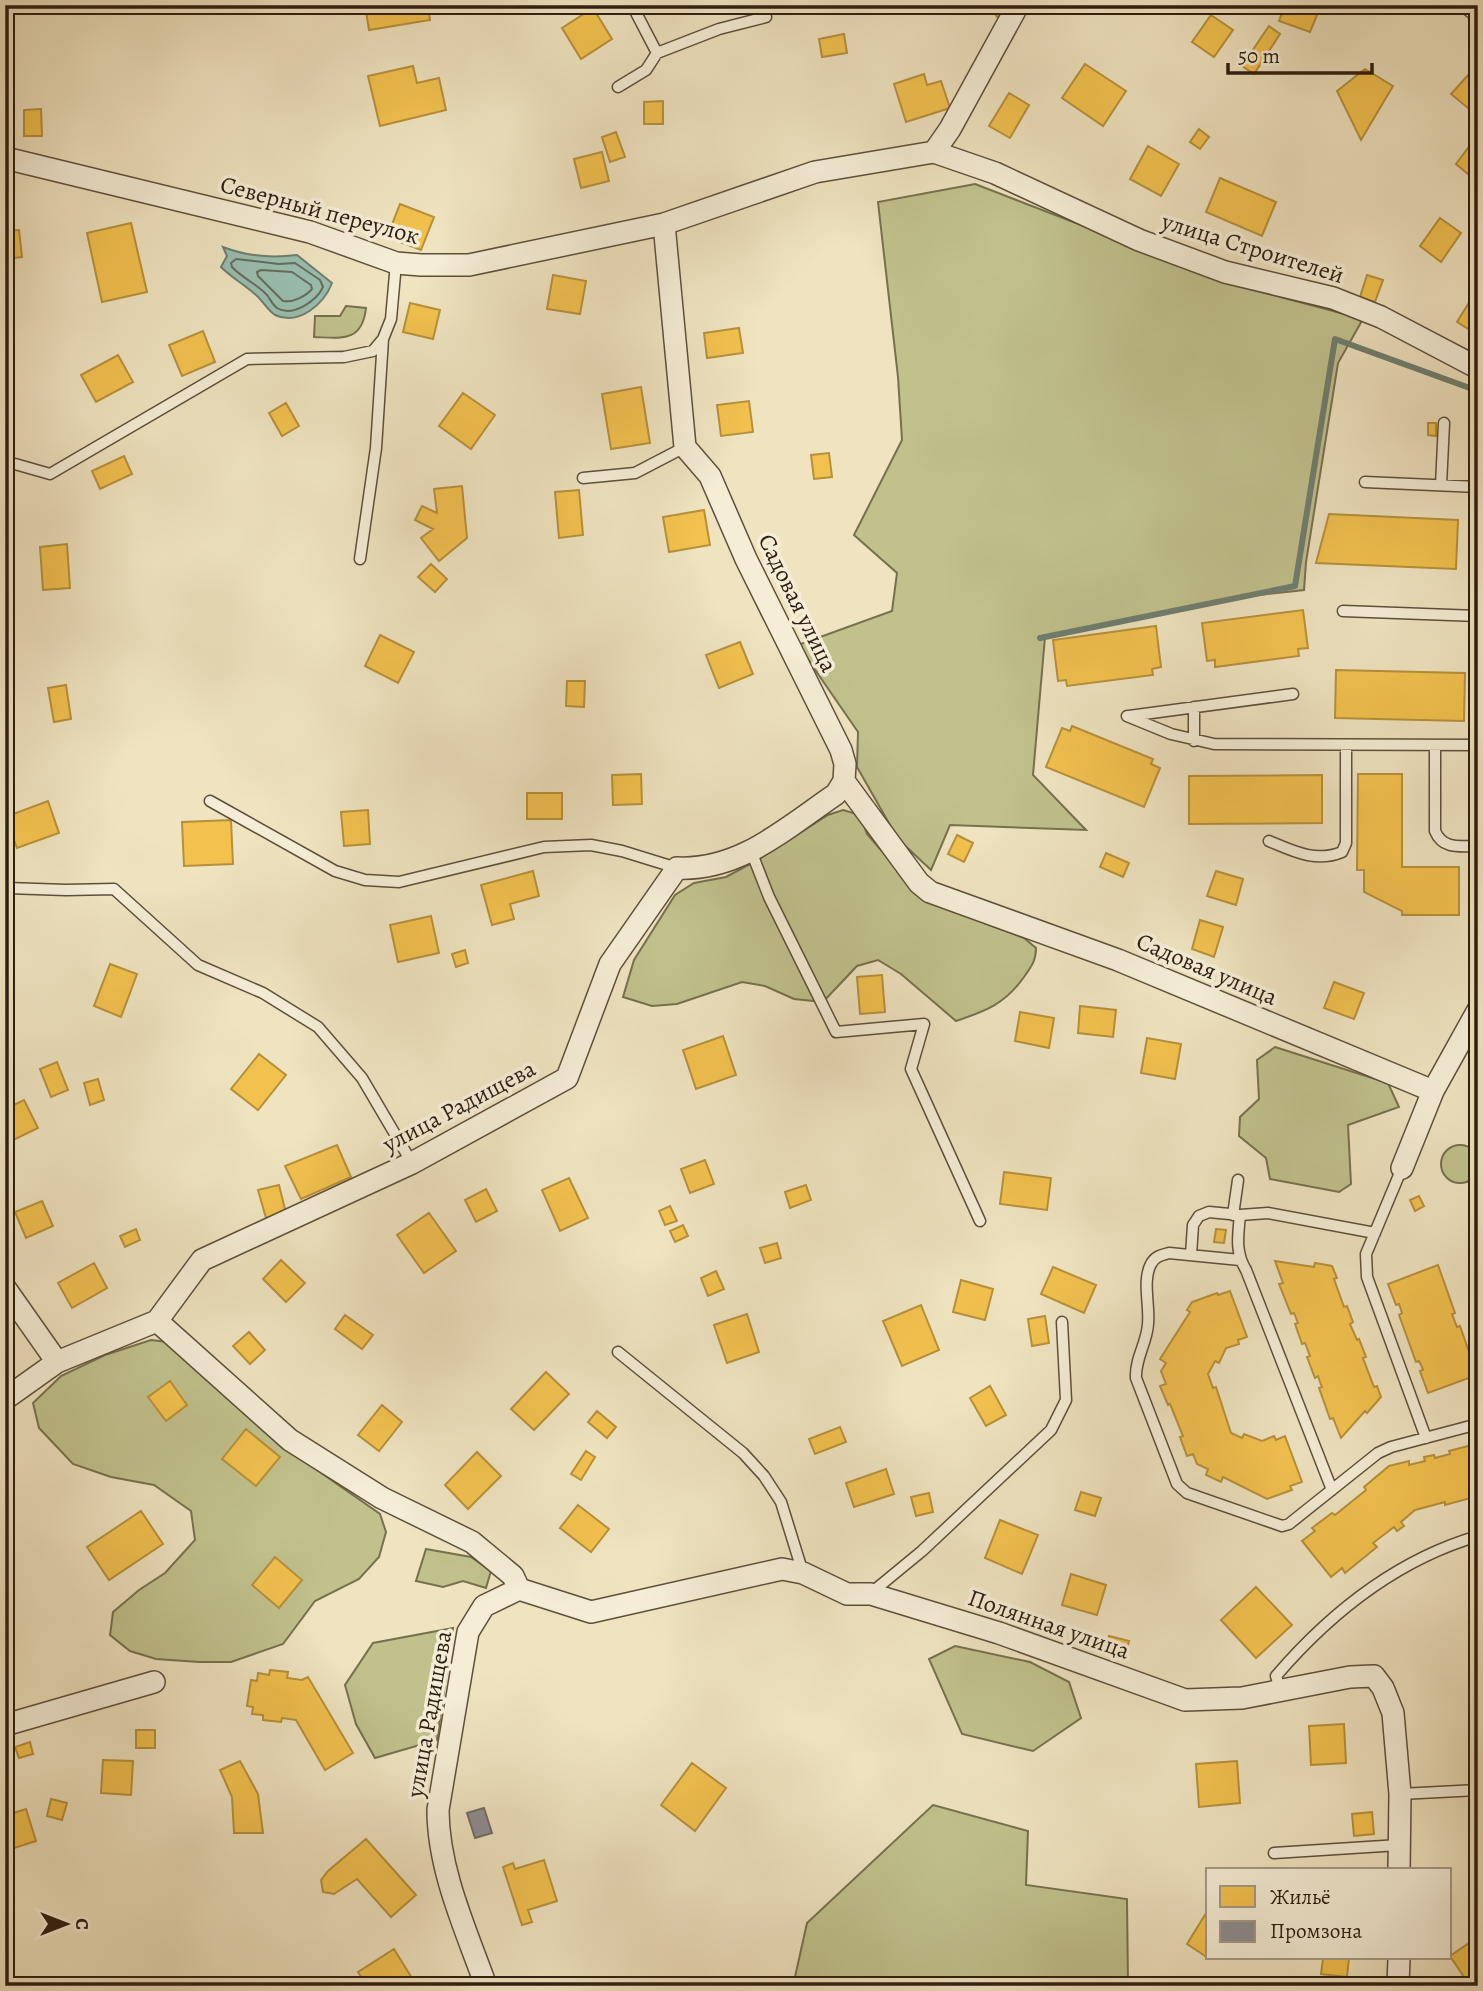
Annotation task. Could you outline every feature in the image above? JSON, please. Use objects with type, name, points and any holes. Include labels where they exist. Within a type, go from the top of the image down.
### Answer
[{"type":"street","points":[[685,447],[664,224],[815,172],[934,152],[1018,5]]},
{"type":"street","points":[[1470,5],[1478,10]]},
{"type":"street","name":"улица Строителей","points":[[934,152],[995,173],[1139,240],[1213,268],[1333,298],[1369,313],[1478,368]]},
{"type":"street","name":"Северный переулок","points":[[5,158],[309,232],[396,263],[469,265],[664,224]]},
{"type":"street","name":"Садовая улица","points":[[685,447],[714,485],[746,559],[841,750],[845,764],[844,781],[919,883],[930,892],[1118,960],[1433,1091]]},
{"type":"street","points":[[677,867],[694,869],[723,864],[751,851],[836,794],[844,781]]},
{"type":"street","name":"улица Радищева","points":[[158,1321],[202,1260],[412,1163],[567,1078],[610,964],[677,867]]},
{"type":"street","points":[[1402,1168],[1433,1091],[1478,1010]]},
{"type":"street","points":[[5,1288],[57,1362]]},
{"type":"street","points":[[5,1399],[57,1362],[158,1321],[290,1440],[382,1498],[472,1542],[513,1576],[519,1589]]},
{"type":"street","name":"Полянная улица","points":[[519,1589],[591,1612],[782,1569],[803,1573],[847,1594],[871,1594],[999,1633],[1185,1700],[1242,1698],[1350,1677],[1374,1676],[1383,1688],[1393,1713],[1400,1794],[1399,1868]]},
{"type":"street","name":"улица Радищева","points":[[486,1986],[447,1874],[438,1830],[438,1810],[468,1632],[484,1606],[519,1589]]},
{"type":"street","points":[[5,1725],[154,1682]]},
{"type":"street","points":[[1398,1986],[1399,1960]]},
{"type":"lane","points":[[632,5],[657,53]]},
{"type":"lane","points":[[618,87],[646,70],[657,53],[719,29],[766,17]]},
{"type":"lane","points":[[15,464],[50,474],[247,359],[345,356],[373,351],[383,339],[391,319],[396,263]]},
{"type":"lane","points":[[360,559],[376,447],[383,339]]},
{"type":"lane","points":[[1441,485],[1444,423]]},
{"type":"lane","points":[[583,478],[635,473],[685,447]]},
{"type":"lane","points":[[1365,482],[1478,487]]},
{"type":"lane","points":[[1343,611],[1478,616]]},
{"type":"lane","points":[[1293,694],[1126,716],[1171,734],[1214,744],[1478,745]]},
{"type":"lane","points":[[1194,707],[1194,741]]},
{"type":"lane","points":[[1269,841],[1306,856],[1332,856],[1342,852],[1346,843],[1346,745]]},
{"type":"lane","points":[[1435,745],[1435,831],[1439,841],[1448,846],[1478,846]]},
{"type":"lane","points":[[210,801],[335,872],[365,880],[399,882],[544,847],[591,845],[677,867]]},
{"type":"lane","points":[[751,851],[769,897],[836,1032],[925,1024],[911,1069],[980,1221]]},
{"type":"lane","points":[[5,885],[7,888],[66,890],[114,888],[198,965],[263,993],[318,1027],[362,1078],[412,1163]]},
{"type":"lane","points":[[1402,1168],[1366,1254],[1367,1277],[1426,1438]]},
{"type":"lane","points":[[1238,1180],[1236,1215],[1240,1260],[1332,1490]]},
{"type":"lane","points":[[1191,1255],[1194,1225],[1199,1216],[1209,1212],[1236,1215],[1268,1213],[1375,1233]]},
{"type":"lane","points":[[1240,1260],[1169,1253],[1159,1255],[1151,1262],[1148,1274],[1149,1327],[1135,1366],[1136,1378],[1177,1484],[1187,1493],[1282,1526],[1289,1524],[1378,1453],[1478,1424]]},
{"type":"lane","points":[[871,1594],[922,1551],[1051,1430],[1066,1400],[1062,1322]]},
{"type":"lane","points":[[618,1352],[743,1453],[764,1476],[781,1502],[803,1573]]},
{"type":"lane","points":[[1280,1689],[1276,1675],[1306,1641],[1354,1598],[1398,1570],[1478,1536]]},
{"type":"lane","points":[[1400,1794],[1478,1790]]},
{"type":"lane","points":[[1274,1853],[1399,1845]]},
{"type":"green space","points":[[975,184],[1236,285],[1363,319],[1338,363],[1306,562],[1304,590],[1242,597],[1045,637],[1033,775],[1086,830],[950,825],[931,870],[898,839],[857,767],[858,732],[798,645],[892,611],[897,573],[854,535],[902,440],[898,377],[878,202]]},
{"type":"green space","points":[[346,306],[366,308],[364,319],[355,333],[341,337],[314,337],[315,316],[340,316]]},
{"type":"green space","points":[[843,810],[860,815],[867,834],[925,901],[1024,938],[1036,948],[1031,967],[1010,994],[986,1010],[956,1021],[901,974],[878,960],[857,966],[823,1002],[794,999],[765,986],[742,982],[677,1004],[652,1006],[623,997],[634,960],[675,895],[694,883],[726,877],[828,815]]},
{"type":"green space","points":[[1275,1047],[1388,1083],[1399,1107],[1348,1125],[1351,1184],[1339,1192],[1270,1179],[1266,1158],[1239,1136],[1240,1117],[1259,1099],[1257,1060]]},
{"type":"green space","points":[[1460,1145],[1473,1151],[1479,1164],[1473,1177],[1460,1183],[1447,1177],[1441,1164],[1447,1151]]},
{"type":"green space","points":[[151,1340],[168,1342],[274,1440],[380,1514],[386,1532],[379,1557],[359,1579],[315,1601],[283,1644],[231,1662],[156,1659],[130,1651],[110,1635],[113,1612],[165,1573],[195,1540],[191,1511],[154,1485],[111,1477],[73,1464],[39,1428],[33,1403],[61,1376],[105,1355]]},
{"type":"green space","points":[[426,1549],[471,1557],[491,1571],[486,1588],[463,1581],[443,1587],[416,1581]]},
{"type":"green space","points":[[453,1628],[437,1740],[375,1758],[356,1724],[345,1685],[373,1643]]},
{"type":"green space","points":[[955,1646],[1030,1662],[1069,1682],[1081,1718],[1033,1751],[962,1734],[929,1659]]},
{"type":"green space","points":[[933,1805],[1028,1831],[1026,1885],[1127,1899],[1128,1986],[793,1986],[807,1923]]},
{"type":"water","points":[[223,247],[260,256],[297,255],[332,283],[323,298],[310,311],[293,318],[284,318],[270,311],[256,295],[221,267],[227,256]]},
{"type":"building: Жильё","points":[[365,5],[428,5],[430,20],[369,30]]},
{"type":"building: Жильё","points":[[993,5],[1003,5],[1008,12],[999,19],[990,8]]},
{"type":"building: Жильё","points":[[1285,5],[1313,5],[1320,8],[1310,32],[1279,21]]},
{"type":"building: Жильё","points":[[593,8],[612,39],[581,59],[562,28]]},
{"type":"building: Жильё","points":[[1211,15],[1233,30],[1214,57],[1192,42]]},
{"type":"building: Жильё","points":[[1269,26],[1280,34],[1254,74],[1242,66]]},
{"type":"building: Жильё","points":[[844,34],[847,53],[822,57],[819,39]]},
{"type":"building: Жильё","points":[[1085,64],[1126,91],[1103,126],[1062,98]]},
{"type":"building: Жильё","points":[[413,66],[417,83],[439,78],[446,110],[380,126],[368,76]]},
{"type":"building: Жильё","points":[[1365,69],[1393,86],[1361,140],[1337,91]]},
{"type":"building: Жильё","points":[[924,74],[927,85],[941,81],[950,108],[906,122],[894,84]]},
{"type":"building: Жильё","points":[[1469,74],[1478,81],[1478,109],[1474,113],[1451,94]]},
{"type":"building: Жильё","points":[[1009,93],[1029,105],[1010,138],[989,126]]},
{"type":"building: Жильё","points":[[663,101],[663,124],[644,124],[644,102]]},
{"type":"building: Жильё","points":[[41,109],[42,136],[24,136],[24,110]]},
{"type":"building: Жильё","points":[[1199,129],[1209,137],[1200,149],[1190,142]]},
{"type":"building: Жильё","points":[[616,132],[625,157],[610,162],[602,137]]},
{"type":"building: Жильё","points":[[1471,144],[1478,150],[1478,162],[1468,174],[1456,164]]},
{"type":"building: Жильё","points":[[1148,146],[1179,164],[1161,196],[1130,179]]},
{"type":"building: Жильё","points":[[602,152],[609,181],[581,188],[574,159]]},
{"type":"building: Жильё","points":[[1220,178],[1276,202],[1262,236],[1206,212]]},
{"type":"building: Жильё","points":[[400,204],[434,217],[421,250],[387,237]]},
{"type":"building: Жильё","points":[[1440,218],[1461,233],[1441,262],[1420,246]]},
{"type":"building: Жильё","points":[[131,223],[147,292],[102,302],[87,233]]},
{"type":"building: Жильё","points":[[19,230],[22,257],[5,259],[5,231]]},
{"type":"building: Жильё","points":[[553,275],[586,281],[580,314],[547,309]]},
{"type":"building: Жильё","points":[[1367,275],[1383,280],[1375,302],[1360,297]]},
{"type":"building: Жильё","points":[[1478,288],[1478,335],[1457,322]]},
{"type":"building: Жильё","points":[[410,303],[440,310],[433,339],[403,332]]},
{"type":"building: Жильё","points":[[739,328],[743,353],[707,358],[704,333]]},
{"type":"building: Жильё","points":[[203,331],[215,362],[182,376],[169,345]]},
{"type":"building: Жильё","points":[[118,355],[133,382],[96,402],[81,375]]},
{"type":"building: Жильё","points":[[641,387],[650,443],[611,449],[602,394]]},
{"type":"building: Жильё","points":[[463,393],[495,415],[471,449],[439,426]]},
{"type":"building: Жильё","points":[[749,401],[753,432],[721,436],[717,405]]},
{"type":"building: Жильё","points":[[286,403],[299,426],[282,436],[269,413]]},
{"type":"building: Жильё","points":[[1428,423],[1436,423],[1436,436],[1428,435]]},
{"type":"building: Жильё","points":[[829,453],[832,477],[814,479],[811,455]]},
{"type":"building: Жильё","points":[[124,456],[132,474],[100,489],[92,471]]},
{"type":"building: Жильё","points":[[462,486],[467,538],[439,561],[421,538],[433,529],[415,520],[422,506],[437,513],[434,489]]},
{"type":"building: Жильё","points":[[579,490],[583,535],[559,538],[555,492]]},
{"type":"building: Жильё","points":[[704,510],[710,545],[669,552],[663,517]]},
{"type":"building: Жильё","points":[[1329,514],[1458,520],[1456,569],[1316,563]]},
{"type":"building: Жильё","points":[[67,544],[70,588],[43,590],[40,547]]},
{"type":"building: Жильё","points":[[431,564],[447,579],[435,592],[418,577]]},
{"type":"building: Жильё","points":[[1303,610],[1308,648],[1298,649],[1299,656],[1215,667],[1215,660],[1207,661],[1202,623]]},
{"type":"building: Жильё","points":[[1156,626],[1161,667],[1152,669],[1153,675],[1067,686],[1066,680],[1058,681],[1053,640]]},
{"type":"building: Жильё","points":[[380,635],[414,652],[398,683],[365,666]]},
{"type":"building: Жильё","points":[[740,642],[753,674],[719,688],[706,655]]},
{"type":"building: Жильё","points":[[1336,670],[1465,673],[1464,721],[1335,718]]},
{"type":"building: Жильё","points":[[567,681],[585,681],[584,707],[566,706]]},
{"type":"building: Жильё","points":[[66,685],[71,719],[54,722],[48,688]]},
{"type":"building: Жильё","points":[[1072,726],[1153,759],[1151,764],[1160,768],[1144,807],[1046,767],[1062,728],[1070,731]]},
{"type":"building: Жильё","points":[[641,774],[642,804],[613,805],[612,775]]},
{"type":"building: Жильё","points":[[1358,774],[1402,774],[1402,867],[1459,867],[1459,915],[1402,915],[1402,911],[1364,892],[1364,870],[1357,870]]},
{"type":"building: Жильё","points":[[1322,775],[1322,823],[1189,824],[1189,776]]},
{"type":"building: Жильё","points":[[527,793],[562,793],[562,819],[527,819]]},
{"type":"building: Жильё","points":[[48,801],[59,833],[17,848],[5,817]]},
{"type":"building: Жильё","points":[[368,810],[370,844],[344,846],[341,812]]},
{"type":"building: Жильё","points":[[231,820],[233,864],[184,866],[182,822]]},
{"type":"building: Жильё","points":[[957,835],[973,843],[964,862],[948,854]]},
{"type":"building: Жильё","points":[[1106,853],[1129,863],[1123,877],[1100,867]]},
{"type":"building: Жильё","points":[[533,871],[539,896],[510,904],[514,919],[492,925],[481,885]]},
{"type":"building: Жильё","points":[[1216,871],[1243,879],[1236,905],[1207,896]]},
{"type":"building: Жильё","points":[[431,916],[439,953],[398,962],[390,925]]},
{"type":"building: Жильё","points":[[1200,920],[1223,927],[1214,957],[1192,949]]},
{"type":"building: Жильё","points":[[465,950],[468,963],[456,967],[452,954]]},
{"type":"building: Жильё","points":[[110,964],[137,974],[121,1017],[94,1006]]},
{"type":"building: Жильё","points":[[882,975],[885,1012],[860,1014],[857,977]]},
{"type":"building: Жильё","points":[[5,977],[13,993],[5,996]]},
{"type":"building: Жильё","points":[[1334,982],[1364,993],[1354,1019],[1324,1008]]},
{"type":"building: Жильё","points":[[1080,1006],[1116,1010],[1113,1037],[1078,1033]]},
{"type":"building: Жильё","points":[[1020,1012],[1054,1018],[1049,1048],[1015,1041]]},
{"type":"building: Жильё","points":[[723,1036],[736,1075],[696,1089],[683,1050]]},
{"type":"building: Жильё","points":[[1147,1038],[1181,1044],[1175,1079],[1141,1073]]},
{"type":"building: Жильё","points":[[259,1054],[286,1075],[258,1110],[231,1089]]},
{"type":"building: Жильё","points":[[57,1062],[68,1090],[51,1097],[40,1069]]},
{"type":"building: Жильё","points":[[98,1079],[104,1100],[90,1105],[84,1083]]},
{"type":"building: Жильё","points":[[24,1100],[38,1128],[5,1144],[5,1109]]},
{"type":"building: Жильё","points":[[337,1145],[351,1177],[301,1199],[285,1166]]},
{"type":"building: Жильё","points":[[705,1160],[714,1184],[690,1193],[681,1169]]},
{"type":"building: Жильё","points":[[1004,1172],[1051,1178],[1047,1210],[1000,1204]]},
{"type":"building: Жильё","points":[[569,1178],[588,1218],[560,1231],[542,1190]]},
{"type":"building: Жильё","points":[[279,1185],[286,1213],[266,1218],[258,1190]]},
{"type":"building: Жильё","points":[[806,1185],[811,1200],[790,1208],[785,1192]]},
{"type":"building: Жильё","points":[[486,1189],[497,1211],[476,1222],[465,1200]]},
{"type":"building: Жильё","points":[[1419,1196],[1424,1206],[1415,1211],[1410,1200]]},
{"type":"building: Жильё","points":[[42,1201],[53,1226],[26,1238],[15,1212]]},
{"type":"building: Жильё","points":[[670,1206],[677,1221],[665,1225],[659,1211]]},
{"type":"building: Жильё","points":[[429,1213],[456,1251],[424,1273],[397,1235]]},
{"type":"building: Жильё","points":[[683,1225],[688,1236],[675,1242],[670,1231]]},
{"type":"building: Жильё","points":[[136,1229],[140,1240],[125,1247],[120,1236]]},
{"type":"building: Жильё","points":[[1216,1229],[1226,1230],[1224,1243],[1214,1242]]},
{"type":"building: Жильё","points":[[777,1243],[781,1258],[765,1263],[760,1248]]},
{"type":"building: Жильё","points":[[281,1260],[305,1283],[286,1302],[263,1279]]},
{"type":"building: Жильё","points":[[1275,1261],[1314,1267],[1315,1263],[1332,1266],[1337,1278],[1334,1279],[1344,1307],[1347,1306],[1353,1322],[1350,1324],[1366,1357],[1363,1358],[1374,1387],[1377,1386],[1381,1397],[1341,1438],[1333,1418],[1330,1419],[1319,1388],[1322,1387],[1318,1376],[1315,1378],[1307,1357],[1310,1356],[1305,1343],[1302,1344],[1295,1324],[1298,1323],[1294,1313],[1291,1314],[1279,1284],[1283,1283]]},
{"type":"building: Жильё","points":[[94,1263],[107,1288],[72,1308],[58,1283]]},
{"type":"building: Жильё","points":[[1438,1265],[1455,1313],[1452,1314],[1457,1327],[1460,1326],[1477,1375],[1428,1393],[1420,1371],[1423,1370],[1419,1361],[1416,1362],[1399,1315],[1402,1313],[1399,1304],[1396,1305],[1388,1284]]},
{"type":"building: Жильё","points":[[1053,1267],[1096,1285],[1084,1313],[1041,1294]]},
{"type":"building: Жильё","points":[[716,1271],[724,1289],[708,1296],[701,1278]]},
{"type":"building: Жильё","points":[[961,1280],[993,1289],[985,1320],[953,1312]]},
{"type":"building: Жильё","points":[[1230,1291],[1247,1337],[1238,1340],[1239,1344],[1226,1348],[1219,1363],[1215,1361],[1208,1374],[1213,1388],[1216,1387],[1231,1433],[1242,1438],[1244,1434],[1262,1441],[1274,1436],[1276,1440],[1285,1436],[1302,1482],[1290,1486],[1292,1490],[1267,1499],[1223,1477],[1221,1482],[1206,1475],[1208,1469],[1197,1464],[1193,1454],[1187,1456],[1180,1437],[1183,1436],[1160,1386],[1166,1384],[1161,1371],[1166,1363],[1160,1359],[1190,1312],[1187,1310],[1192,1302]]},
{"type":"building: Жильё","points":[[921,1305],[939,1350],[902,1366],[883,1321]]},
{"type":"building: Жильё","points":[[747,1314],[759,1352],[727,1363],[714,1325]]},
{"type":"building: Жильё","points":[[345,1315],[373,1335],[362,1349],[335,1329]]},
{"type":"building: Жильё","points":[[1045,1316],[1049,1343],[1032,1346],[1028,1319]]},
{"type":"building: Жильё","points":[[249,1332],[265,1350],[250,1364],[233,1346]]},
{"type":"building: Жильё","points":[[546,1372],[569,1394],[534,1430],[511,1409]]},
{"type":"building: Жильё","points":[[170,1381],[187,1405],[166,1421],[148,1397]]},
{"type":"building: Жильё","points":[[990,1386],[1006,1415],[986,1426],[970,1398]]},
{"type":"building: Жильё","points":[[382,1405],[402,1422],[379,1451],[358,1435]]},
{"type":"building: Жильё","points":[[597,1411],[616,1427],[607,1438],[588,1422]]},
{"type":"building: Жильё","points":[[840,1427],[846,1442],[815,1454],[809,1439]]},
{"type":"building: Жильё","points":[[246,1429],[280,1457],[256,1486],[222,1459]]},
{"type":"building: Жильё","points":[[1472,1445],[1473,1448],[1478,1447],[1478,1496],[1415,1510],[1401,1522],[1404,1526],[1397,1531],[1394,1527],[1373,1543],[1377,1547],[1345,1573],[1342,1568],[1331,1577],[1302,1541],[1315,1531],[1312,1528],[1332,1513],[1335,1515],[1366,1490],[1364,1487],[1389,1466],[1409,1461],[1409,1465],[1425,1461],[1424,1457],[1434,1455],[1435,1458]]},
{"type":"building: Жильё","points":[[586,1451],[595,1457],[581,1480],[571,1474]]},
{"type":"building: Жильё","points":[[477,1452],[501,1476],[468,1509],[445,1485]]},
{"type":"building: Жильё","points":[[886,1469],[894,1494],[854,1507],[846,1483]]},
{"type":"building: Жильё","points":[[1081,1492],[1101,1498],[1095,1516],[1075,1510]]},
{"type":"building: Жильё","points":[[929,1493],[933,1512],[916,1516],[911,1497]]},
{"type":"building: Жильё","points":[[578,1505],[609,1529],[591,1552],[560,1528]]},
{"type":"building: Жильё","points":[[141,1511],[163,1544],[109,1580],[87,1547]]},
{"type":"building: Жильё","points":[[1000,1520],[1038,1535],[1022,1574],[985,1558]]},
{"type":"building: Жильё","points":[[275,1557],[302,1580],[279,1608],[252,1585]]},
{"type":"building: Жильё","points":[[1071,1574],[1106,1585],[1097,1615],[1062,1605]]},
{"type":"building: Жильё","points":[[1256,1587],[1292,1625],[1256,1658],[1221,1620]]},
{"type":"building: Жильё","points":[[1109,1636],[1129,1641],[1125,1657],[1105,1652]]},
{"type":"building: Жильё","points":[[270,1670],[288,1672],[287,1678],[302,1680],[308,1677],[353,1753],[325,1770],[296,1720],[263,1720],[263,1715],[252,1714],[253,1707],[247,1706],[251,1680],[257,1681],[258,1673],[269,1675]]},
{"type":"building: Жильё","points":[[1344,1724],[1346,1763],[1311,1765],[1309,1726]]},
{"type":"building: Жильё","points":[[136,1730],[155,1730],[155,1748],[136,1748]]},
{"type":"building: Жильё","points":[[30,1742],[33,1754],[19,1758],[15,1747]]},
{"type":"building: Жильё","points":[[103,1760],[133,1761],[131,1795],[101,1793]]},
{"type":"building: Жильё","points":[[240,1761],[258,1794],[263,1833],[234,1833],[232,1797],[220,1770]]},
{"type":"building: Жильё","points":[[1237,1761],[1240,1803],[1199,1807],[1196,1764]]},
{"type":"building: Жильё","points":[[692,1763],[726,1788],[695,1831],[661,1805]]},
{"type":"building: Жильё","points":[[51,1799],[67,1803],[62,1820],[47,1816]]},
{"type":"building: Жильё","points":[[5,1800],[10,1814],[26,1809],[36,1841],[5,1851]]},
{"type":"building: Жильё","points":[[1372,1812],[1374,1834],[1354,1836],[1352,1814]]},
{"type":"building: Жильё","points":[[1478,1828],[1478,1861],[1474,1861]]},
{"type":"building: Жильё","points":[[366,1839],[416,1895],[391,1917],[357,1879],[334,1894],[323,1892],[321,1880],[328,1871]]},
{"type":"building: Жильё","points":[[544,1860],[557,1901],[528,1910],[532,1922],[522,1925],[503,1867],[513,1863],[515,1869]]},
{"type":"building: Жильё","points":[[1206,1913],[1206,1957],[1187,1944]]},
{"type":"building: Жильё","points":[[1478,1937],[1478,1983],[1470,1986],[1452,1959],[1452,1955]]},
{"type":"building: Жильё","points":[[394,1949],[415,1983],[410,1986],[367,1986],[358,1972]]},
{"type":"building: Жильё","points":[[1323,1960],[1349,1960],[1347,1977],[1321,1974]]},
{"type":"building: Промзона","points":[[484,1808],[492,1833],[475,1838],[467,1813]]},
{"type":"waterway","points":[[1040,638],[1295,586],[1335,339],[1478,391]]}]
